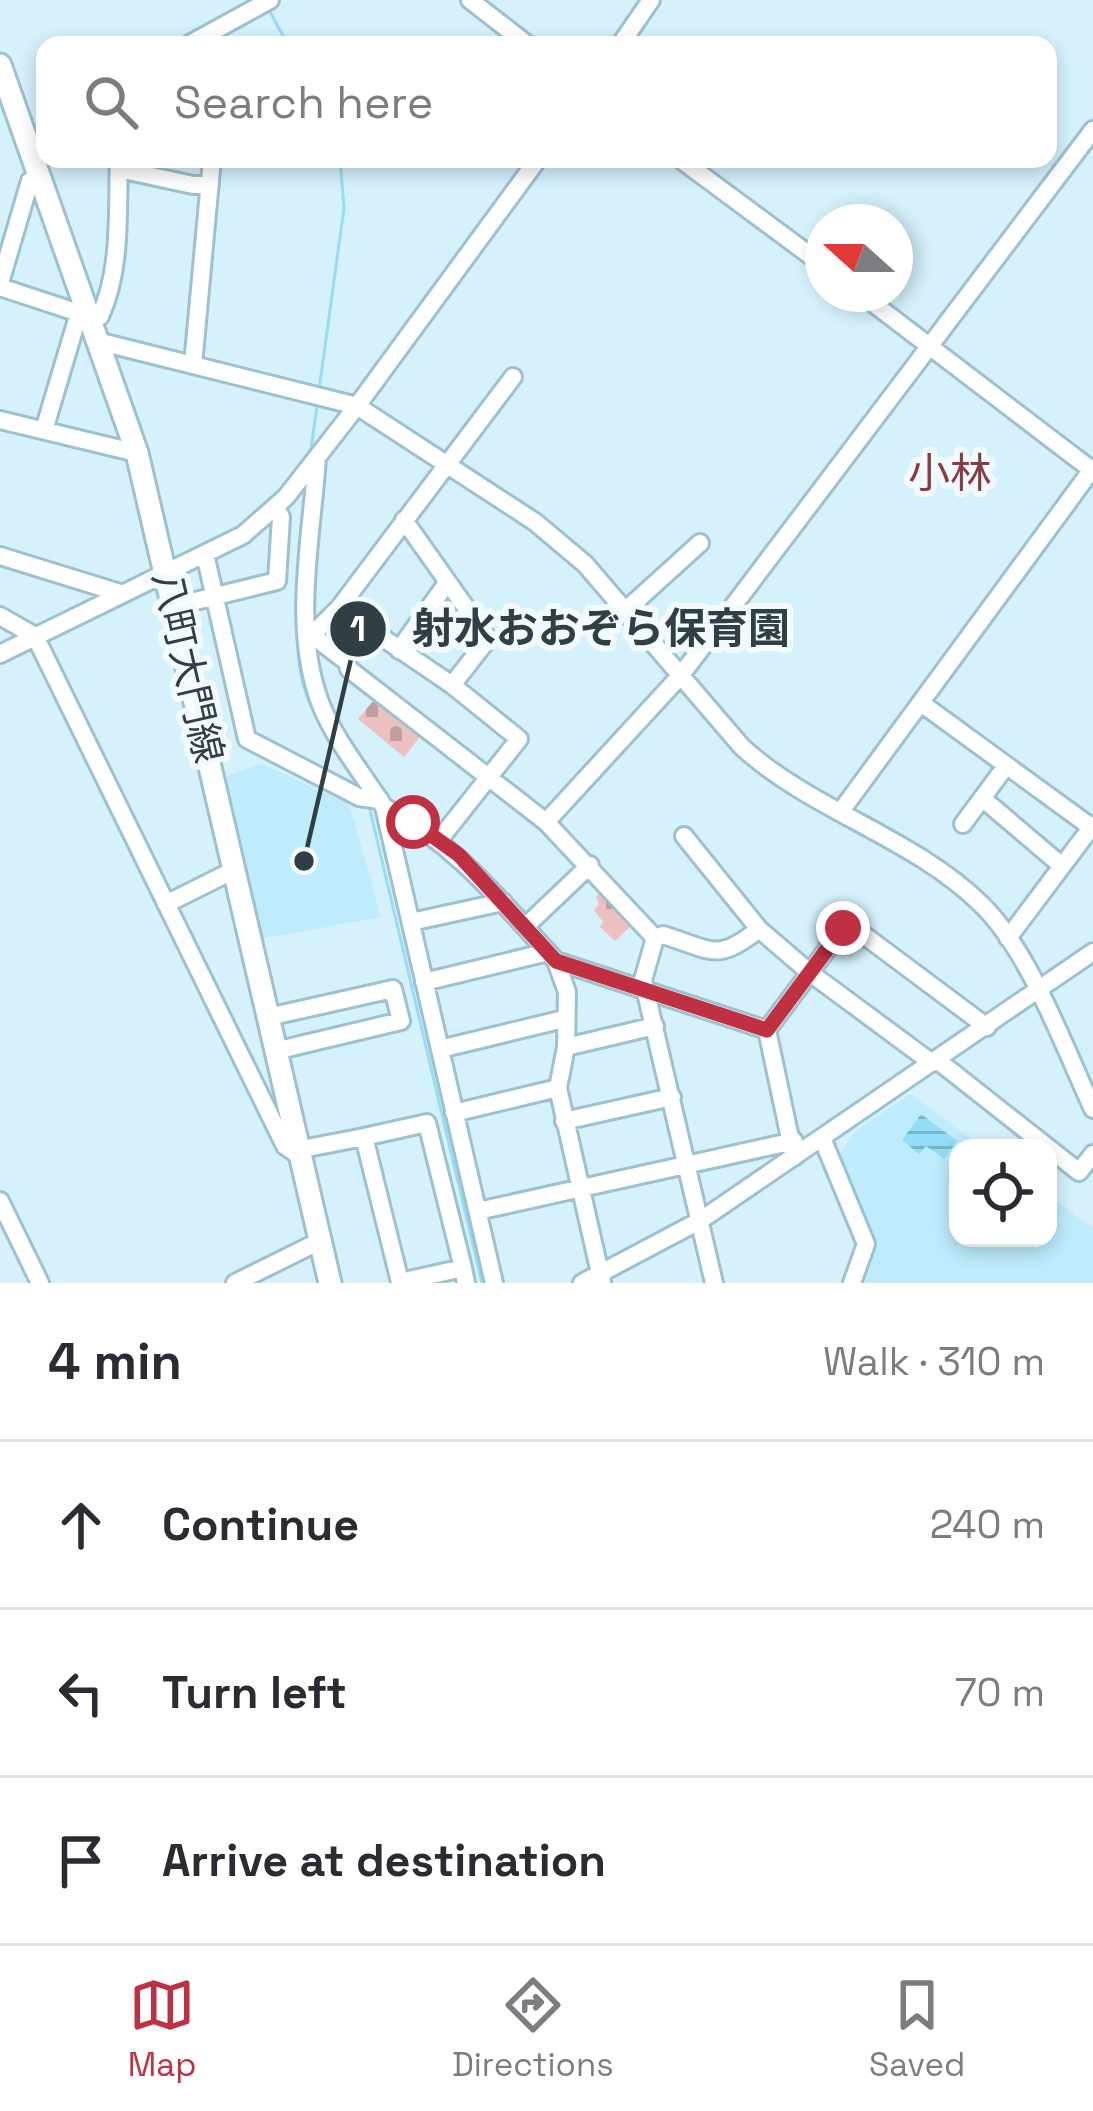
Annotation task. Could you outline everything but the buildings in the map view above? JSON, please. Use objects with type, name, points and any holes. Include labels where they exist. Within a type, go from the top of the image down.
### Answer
[{"type":"main road","name":"八町大門線","points":[[0,64],[36,166]]},
{"type":"main road","name":"八町大門線","points":[[37,168],[84,314],[137,453],[330,1283]]},
{"type":"street","points":[[470,0],[516,36]]},
{"type":"street","points":[[626,36],[651,0]]},
{"type":"street","points":[[204,36],[266,2]]},
{"type":"street","points":[[546,822],[681,675],[1093,130]]},
{"type":"street","points":[[40,177],[30,181],[0,285],[100,316],[109,298],[119,168]]},
{"type":"street","points":[[133,168],[193,185],[211,184]]},
{"type":"street","points":[[194,365],[212,168]]},
{"type":"street","points":[[0,654],[243,535],[275,507],[357,406],[531,168]]},
{"type":"street","points":[[692,168],[805,253]]},
{"type":"street","points":[[841,811],[1092,470],[884,312]]},
{"type":"street","points":[[44,430],[84,314]]},
{"type":"street","points":[[97,341],[357,406],[535,522],[585,565],[742,747],[768,770],[841,811],[982,905],[1008,938],[1039,992],[1093,1109]]},
{"type":"street","points":[[309,638],[339,608],[513,377]]},
{"type":"street","points":[[0,420],[137,453]]},
{"type":"street","points":[[275,1051],[401,1022],[412,983],[411,922],[382,803],[318,695],[308,662],[317,457]]},
{"type":"street","points":[[175,606],[277,581],[281,518],[275,507]]},
{"type":"street","points":[[404,520],[488,639],[452,686]]},
{"type":"street","points":[[625,610],[700,543]]},
{"type":"street","points":[[205,554],[247,739],[359,797],[382,803],[439,840],[459,855],[552,957],[567,992],[566,1047],[558,1088],[595,1280],[701,1220],[794,1149]]},
{"type":"street","points":[[0,556],[123,594]]},
{"type":"street","points":[[399,650],[447,583]]},
{"type":"street","points":[[339,608],[452,686],[518,739],[439,840]]},
{"type":"street","points":[[0,616],[35,636],[285,1146],[298,1153],[364,1137],[427,1123],[465,1275],[400,1282],[364,1137]]},
{"type":"street","points":[[309,638],[347,662],[349,669],[546,822],[655,938]]},
{"type":"street","points":[[318,695],[349,669]]},
{"type":"street","points":[[921,704],[1092,825],[1008,938]]},
{"type":"street","points":[[963,824],[1006,766]]},
{"type":"street","points":[[982,798],[1062,866]]},
{"type":"street","points":[[684,836],[759,929],[809,971],[1079,1172],[1093,1154]]},
{"type":"street","points":[[525,927],[590,866]]},
{"type":"street","points":[[166,904],[234,870]]},
{"type":"street","points":[[411,922],[503,902]]},
{"type":"street","points":[[794,1149],[767,1030],[843,928],[853,927],[987,1027]]},
{"type":"street","points":[[655,938],[663,935],[721,953],[732,951],[759,929]]},
{"type":"street","points":[[655,938],[644,980],[714,1283]]},
{"type":"street","points":[[268,1017],[552,957],[767,1030]]},
{"type":"street","points":[[478,1210],[686,1164],[794,1149],[822,1138],[1089,960]]},
{"type":"street","points":[[412,983],[440,1049],[494,1283]]},
{"type":"street","points":[[440,1049],[565,1019]]},
{"type":"street","points":[[566,1047],[655,1026]]},
{"type":"street","points":[[454,1113],[558,1088]]},
{"type":"street","points":[[563,1121],[672,1097]]},
{"type":"street","points":[[822,1138],[866,1244],[852,1283]]},
{"type":"street","points":[[0,1201],[40,1283]]},
{"type":"street","points":[[236,1283],[320,1240]]},
{"type":"shaded area","points":[[262,764],[349,804],[381,917],[260,939],[224,777]]},
{"type":"shaded area","points":[[910,1094],[972,1139],[949,1139],[949,1247],[1057,1247],[1057,1202],[1093,1228],[1093,1283],[859,1283],[873,1244],[837,1158],[855,1132]]},
{"type":"shaded area","points":[[921,1114],[954,1139],[949,1139],[944,1159],[926,1146],[919,1154],[902,1140]]},
{"type":"green space","points":[[378,695],[424,732],[404,757],[358,719]]},
{"type":"green space","points":[[605,887],[633,924],[615,941],[600,927],[603,922],[594,910],[599,904],[596,897]]},
{"type":"waterway","points":[[269,10],[283,36]]},
{"type":"waterway","points":[[319,390],[344,208],[341,168]]},
{"type":"waterway","points":[[310,456],[317,406]]},
{"type":"waterway","points":[[302,527],[306,483]]},
{"type":"waterway","points":[[298,627],[301,672],[316,715]]},
{"type":"waterway","points":[[369,806],[482,1283]]},
{"type":"place","name":"射水おおぞら保育園","points":[[304,861]]},
{"type":"district","name":"小林","points":[[950,473]]},
{"type":"route","points":[[413,822],[459,855],[556,961],[767,1030],[843,928]]}]
